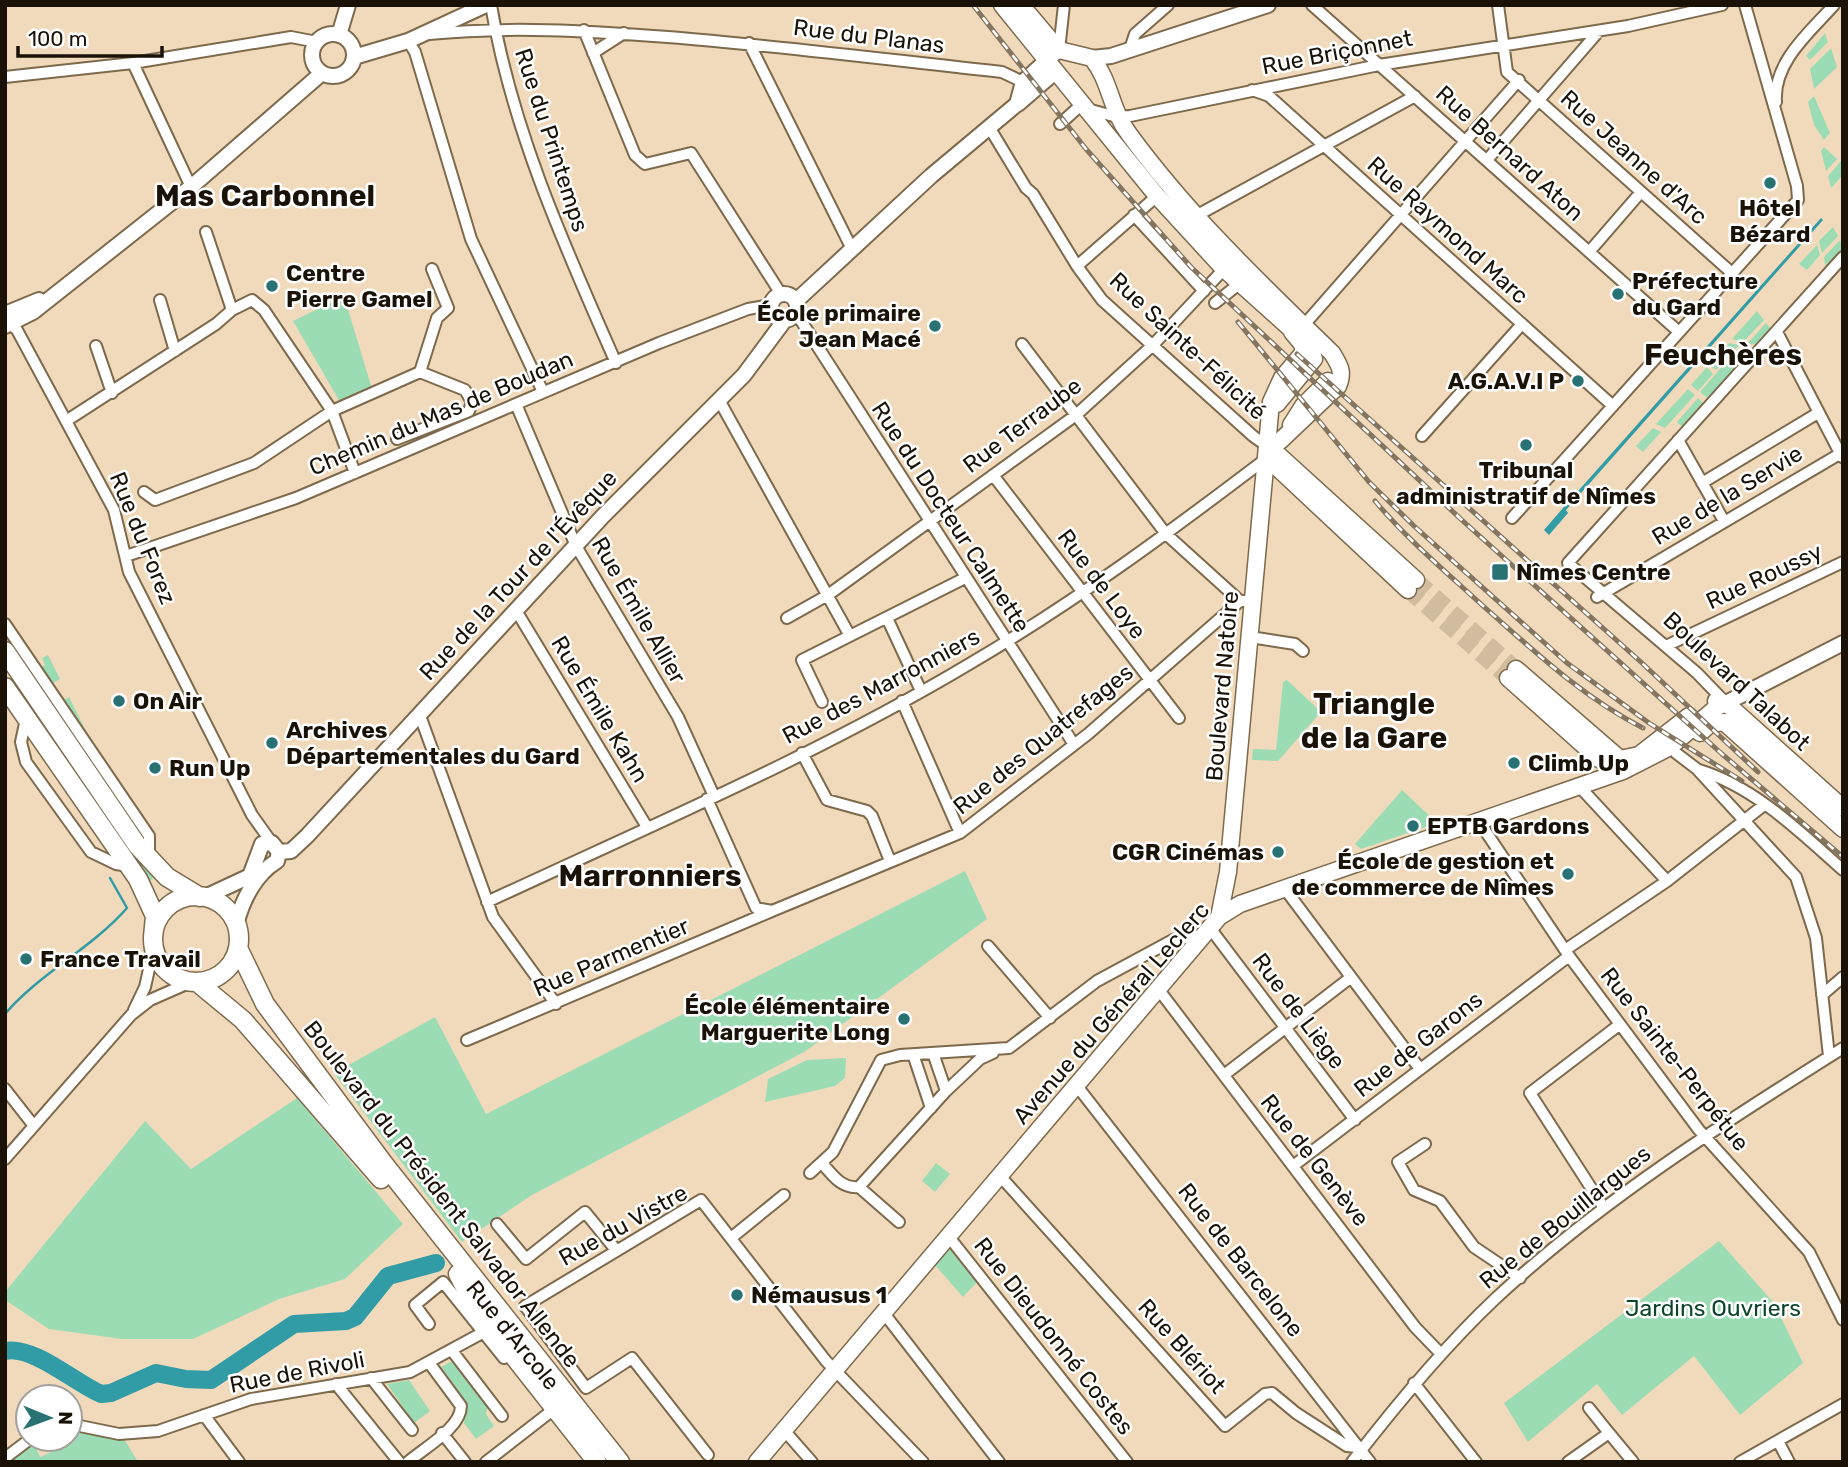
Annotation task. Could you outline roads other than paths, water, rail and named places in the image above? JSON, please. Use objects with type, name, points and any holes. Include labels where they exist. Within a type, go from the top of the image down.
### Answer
[{"type":"main road","points":[[1002,5],[1055,65],[1085,59]]},
{"type":"main road","points":[[1021,5],[1055,65],[1083,106],[1157,196],[1239,284],[1332,353],[1341,366],[1342,376],[1338,386],[1272,449],[1412,585]]},
{"type":"main road","points":[[1055,65],[1085,59]]},
{"type":"main road","points":[[1085,59],[1107,83],[1109,99],[1117,117],[1194,217],[1298,329],[1310,346],[1314,359],[1269,415]]},
{"type":"main road","name":"Boulevard Natoire","points":[[1211,927],[1228,872],[1250,637],[1247,601],[1272,449],[1269,415],[1271,402],[1281,380],[1303,356],[1298,329]]},
{"type":"main road","points":[[5,651],[113,813],[149,859],[167,877],[226,909],[236,925],[238,948],[223,972],[194,982],[166,969],[154,942],[152,906],[129,866],[5,687]]},
{"type":"main road","points":[[1512,674],[1599,759],[1621,765],[1653,746],[1709,699],[1726,704]]},
{"type":"main road","name":"Avenue du Général Leclerc","points":[[1667,753],[1717,707],[1726,704]]},
{"type":"main road","name":"Boulevard Talabot","points":[[1726,704],[1842,805]]},
{"type":"main road","name":"Avenue du Général Leclerc","points":[[757,1462],[1211,927],[1240,904],[1578,785],[1621,765],[1667,753],[1710,724],[1724,722]]},
{"type":"main road","name":"Boulevard Talabot","points":[[1724,722],[1843,828]]},
{"type":"main road","points":[[154,942],[158,920],[168,907],[183,898],[203,897]]},
{"type":"main road","name":"Boulevard du Président Salvador Allende","points":[[238,948],[265,1004],[375,1153],[609,1459]]},
{"type":"main road","name":"Boulevard du Président Salvador Allende","points":[[194,982],[243,1020],[382,1179],[609,1459]]},
{"type":"main road","points":[[609,1459],[628,1462]]},
{"type":"street","points":[[339,36],[348,5]]},
{"type":"street","points":[[354,57],[415,38],[489,5]]},
{"type":"street","name":"Rue du Printemps","points":[[489,5],[546,204],[616,363]]},
{"type":"street","points":[[1017,104],[1023,82],[1055,65],[1064,5]]},
{"type":"street","points":[[1130,49],[1135,34],[1168,5]]},
{"type":"street","points":[[1085,59],[1130,49],[1238,10],[1268,5]]},
{"type":"street","name":"Rue Bernard Aton","points":[[1312,5],[1679,332]]},
{"type":"street","points":[[1498,5],[1502,44]]},
{"type":"street","points":[[1663,5],[1668,17]]},
{"type":"street","name":"Rue Briçonnet","points":[[1083,106],[1117,117],[1379,65],[1600,31],[1722,5]]},
{"type":"street","points":[[1512,518],[1798,200],[1797,186],[1745,5]]},
{"type":"street","points":[[1777,119],[1777,89],[1787,61],[1799,43],[1834,5]]},
{"type":"street","name":"Rue du Planas","points":[[459,18],[495,28]]},
{"type":"street","name":"Rue du Planas","points":[[415,38],[495,28],[584,30],[749,43],[1002,72],[1023,82]]},
{"type":"street","points":[[584,30],[635,155],[645,164],[655,164],[691,153],[776,300],[773,314],[792,312],[790,296],[776,300]]},
{"type":"street","points":[[553,31],[580,40],[593,53]]},
{"type":"street","points":[[1487,160],[1600,31]]},
{"type":"street","points":[[593,53],[624,33]]},
{"type":"street","points":[[339,36],[352,48],[354,57],[350,67],[342,74],[322,74],[312,59],[317,42],[323,37],[339,36]]},
{"type":"street","points":[[5,77],[133,63],[291,37],[317,42]]},
{"type":"street","points":[[415,38],[415,52],[471,239],[542,392]]},
{"type":"street","points":[[749,43],[852,248]]},
{"type":"street","name":"Rue Jeanne d'Arc","points":[[1502,44],[1507,72],[1733,274]]},
{"type":"street","points":[[133,63],[191,187]]},
{"type":"street","name":"Rue de la Tour de l'Évêque","points":[[262,857],[264,843],[276,847],[297,847],[419,713],[517,612],[576,545],[744,375],[792,312],[852,248],[1017,104],[1055,65]]},
{"type":"street","points":[[6,321],[50,295],[191,187],[322,74]]},
{"type":"street","points":[[1298,329],[1519,80]]},
{"type":"street","name":"Rue Raymond Marc","points":[[1252,90],[1269,96],[1613,406]]},
{"type":"street","points":[[1194,217],[1415,96]]},
{"type":"street","points":[[1060,124],[1083,106]]},
{"type":"street","name":"Rue Sainte-Félicité","points":[[989,127],[1077,266],[1102,300],[1272,449]]},
{"type":"street","points":[[1589,252],[1641,192]]},
{"type":"street","points":[[1077,266],[1157,196]]},
{"type":"street","points":[[1134,215],[1204,291]]},
{"type":"street","points":[[206,232],[232,310]]},
{"type":"street","points":[[1724,522],[1678,440],[1843,257]]},
{"type":"street","points":[[420,372],[437,318],[448,308],[432,269]]},
{"type":"street","name":"Rue Terraube","points":[[787,618],[828,595],[1076,415],[1153,345],[1224,269]]},
{"type":"street","points":[[1215,303],[1239,284]]},
{"type":"street","points":[[160,300],[175,351]]},
{"type":"street","points":[[66,421],[175,351],[232,310],[252,300],[264,310],[332,411],[355,473]]},
{"type":"street","name":"Chemin du Mas de Boudan","points":[[126,556],[296,498],[542,392],[776,300]]},
{"type":"street","name":"Rue du Docteur Calmette","points":[[792,312],[1073,743]]},
{"type":"street","name":"Rue du Forez","points":[[6,321],[17,330],[114,510],[129,572],[252,815],[276,847]]},
{"type":"street","points":[[1422,436],[1522,324]]},
{"type":"street","points":[[1777,332],[1842,455]]},
{"type":"street","points":[[1022,344],[1166,534],[1247,601]]},
{"type":"street","points":[[96,346],[112,393]]},
{"type":"street","points":[[144,492],[155,500],[254,463],[332,411],[420,372],[465,390],[472,402],[469,411],[397,439]]},
{"type":"street","points":[[719,400],[850,636]]},
{"type":"street","name":"Rue Émile Allier","points":[[516,404],[576,545],[678,717],[711,797]]},
{"type":"street","points":[[1702,482],[1818,413]]},
{"type":"street","name":"Boulevard Talabot","points":[[1678,440],[1568,563],[1600,594],[1666,646],[1726,704]]},
{"type":"street","name":"Rue des Marronniers","points":[[487,902],[802,753],[921,691],[1007,642],[1083,594],[1166,534],[1272,449]]},
{"type":"street","name":"Rue de la Servie","points":[[1600,594],[1842,455]]},
{"type":"street","name":"Rue de Loye","points":[[993,475],[1179,718]]},
{"type":"street","name":"Rue Roussy","points":[[1666,646],[1843,562]]},
{"type":"street","points":[[822,702],[802,660],[965,578]]},
{"type":"street","name":"Rue des Quatrefages","points":[[772,911],[960,833],[1013,795],[1247,601]]},
{"type":"street","name":"Rue Émile Kahn","points":[[517,612],[647,827]]},
{"type":"street","points":[[887,618],[921,691]]},
{"type":"street","points":[[5,624],[149,836],[149,859]]},
{"type":"street","points":[[1250,637],[1295,644],[1303,651]]},
{"type":"street","points":[[1726,704],[1841,648]]},
{"type":"street","points":[[902,701],[960,833]]},
{"type":"street","points":[[5,711],[25,717],[21,741],[26,762],[91,852],[116,864],[129,866]]},
{"type":"street","points":[[419,713],[493,917],[556,1004]]},
{"type":"street","points":[[802,753],[827,800],[867,811],[872,816],[890,861]]},
{"type":"street","points":[[1667,753],[1697,769],[1727,778],[1843,870]]},
{"type":"street","points":[[1697,769],[1796,877],[1816,938],[1829,1056]]},
{"type":"street","points":[[1578,785],[1667,881]]},
{"type":"street","points":[[711,797],[756,908],[772,911]]},
{"type":"street","name":"Rue de Garons","points":[[1293,1166],[1567,953],[1746,822],[1764,805]]},
{"type":"street","name":"Rue du Forez","points":[[252,815],[262,857]]},
{"type":"street","name":"Rue Sainte-Perpétue","points":[[1478,820],[1567,953],[1704,1136],[1809,1252],[1843,1320]]},
{"type":"street","points":[[262,857],[277,861],[276,847]]},
{"type":"street","points":[[203,897],[242,882],[262,857]]},
{"type":"street","points":[[236,925],[262,857]]},
{"type":"street","points":[[1286,889],[1420,1069]]},
{"type":"street","name":"Rue Parmentier","points":[[467,1040],[772,911]]},
{"type":"street","points":[[810,1173],[833,1152],[881,1060],[890,1056],[1009,1048],[1097,981],[1173,940],[1211,927]]},
{"type":"street","name":"Rue de Liège","points":[[1211,927],[1355,1120]]},
{"type":"street","points":[[131,1015],[145,987],[154,942]]},
{"type":"street","points":[[988,946],[1050,1018]]},
{"type":"street","points":[[1822,995],[1843,977]]},
{"type":"street","points":[[1224,1075],[1350,978]]},
{"type":"street","points":[[5,1159],[131,1015],[150,1000],[194,982]]},
{"type":"street","name":"Rue de Genève","points":[[1159,990],[1415,1327],[1441,1354]]},
{"type":"street","points":[[1604,1208],[1530,1093],[1619,1025]]},
{"type":"street","name":"Rue de Bouillargues","points":[[1352,1462],[1358,1449],[1414,1383],[1520,1278],[1604,1208],[1704,1136],[1843,1048]]},
{"type":"street","points":[[822,1163],[850,1188],[859,1187],[946,1091],[980,1059],[998,1050]]},
{"type":"street","points":[[933,1053],[946,1091]]},
{"type":"street","points":[[915,1060],[931,1108]]},
{"type":"street","name":"Rue de Barcelone","points":[[1077,1086],[1317,1390],[1370,1462]]},
{"type":"street","points":[[5,1089],[34,1126]]},
{"type":"street","points":[[1425,1144],[1398,1163],[1414,1190],[1437,1199],[1474,1247],[1520,1278]]},
{"type":"street","name":"Rue Blériot","points":[[1001,1177],[1225,1426],[1265,1394],[1272,1394],[1337,1440],[1358,1449]]},
{"type":"street","points":[[859,1187],[899,1223]]},
{"type":"street","points":[[732,1238],[785,1195]]},
{"type":"street","name":"Rue du Vistre","points":[[708,1455],[632,1357],[586,1388],[525,1306],[701,1200],[835,1370],[923,1462]]},
{"type":"street","points":[[497,1224],[526,1259],[585,1212],[616,1250]]},
{"type":"street","name":"Rue Dieudonné Costes","points":[[949,1237],[1127,1462]]},
{"type":"street","name":"Rue d'Arcole","points":[[429,1324],[415,1305],[443,1282],[589,1462]]},
{"type":"street","points":[[883,1312],[995,1461]]},
{"type":"street","name":"Rue de Rivoli","points":[[84,1427],[119,1434],[158,1431],[251,1399],[410,1372],[453,1352],[484,1332]]},
{"type":"street","points":[[453,1352],[502,1416]]},
{"type":"street","points":[[408,1462],[461,1414],[461,1406],[430,1364]]},
{"type":"street","points":[[371,1378],[412,1430]]},
{"type":"street","points":[[1414,1383],[1476,1462]]},
{"type":"street","points":[[336,1384],[399,1462]]},
{"type":"street","points":[[1740,1462],[1843,1404]]},
{"type":"street","points":[[1589,1408],[1633,1462]]},
{"type":"street","points":[[486,1462],[549,1412]]},
{"type":"street","points":[[204,1415],[239,1462]]},
{"type":"street","points":[[783,1429],[812,1462]]},
{"type":"street","points":[[442,1433],[465,1462]]},
{"type":"street","points":[[1568,1462],[1609,1433]]},
{"type":"street","points":[[1778,1441],[1789,1462]]},
{"type":"water","points":[[1821,218],[1823,220],[1566,510],[1568,513],[1549,535],[1544,530]]},
{"type":"waterway","points":[[5,1014],[19,999],[98,936],[127,908],[110,878]]},
{"type":"waterway","points":[[5,1351],[16,1351],[41,1359],[101,1394],[111,1393],[156,1373],[186,1379],[211,1380],[294,1324],[346,1321],[355,1317],[388,1276],[436,1263]]},
{"type":"tunnel","points":[[1416,580],[1516,669]]},
{"type":"tunnel","points":[[1408,590],[1508,678]]},
{"type":"railway","points":[[973,5],[1086,149],[1191,267],[1464,522],[1722,754],[1843,857]]},
{"type":"railway","points":[[1238,322],[1369,482],[1414,526],[1567,663],[1649,723],[1742,781]]},
{"type":"railway","points":[[1297,354],[1642,663],[1758,772]]},
{"type":"railway","points":[[1375,501],[1427,554],[1539,656],[1599,702],[1643,728]]},
{"type":"place","name":"Hôtel Bézard","points":[[1770,183]]},
{"type":"place","name":"Centre Pierre Gamel","points":[[272,286]]},
{"type":"place","name":"Préfecture du Gard","points":[[1618,294]]},
{"type":"place","name":"École primaire Jean Macé","points":[[935,326]]},
{"type":"place","name":"A.G.A.V.I P","points":[[1578,381]]},
{"type":"place","name":"Tribunal administratif de Nîmes","points":[[1526,445]]},
{"type":"place","name":"Nîmes Centre","points":[[1500,572]]},
{"type":"place","name":"On Air","points":[[119,701]]},
{"type":"place","name":"Archives Départementales du Gard","points":[[272,743]]},
{"type":"place","name":"Climb Up","points":[[1514,763]]},
{"type":"place","name":"Run Up","points":[[155,768]]},
{"type":"place","name":"EPTB Gardons","points":[[1413,826]]},
{"type":"place","name":"CGR Cinémas","points":[[1278,852]]},
{"type":"place","name":"École de gestion et de commerce de Nîmes","points":[[1568,874]]},
{"type":"place","name":"France Travail","points":[[26,959]]},
{"type":"place","name":"École élémentaire Marguerite Long","points":[[904,1019]]},
{"type":"place","name":"Némausus 1","points":[[737,1295]]},
{"type":"district","name":"Mas Carbonnel","points":[[265,196]]},
{"type":"district","name":"Feuchères","points":[[1723,355]]},
{"type":"district","name":"Triangle de la Gare","points":[[1374,721]]},
{"type":"district","name":"Marronniers","points":[[650,876]]},
{"type":"park label","name":"Jardins Ouvriers","points":[[1713,1308]]}]
